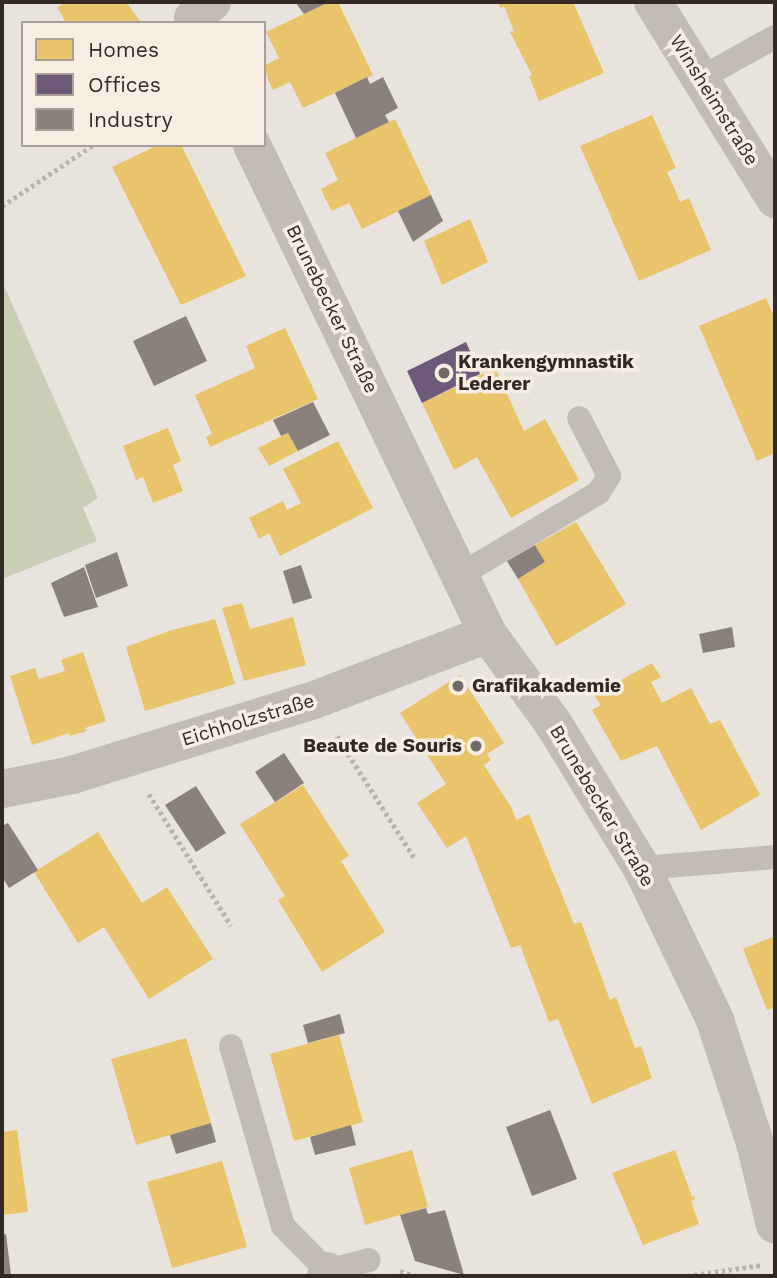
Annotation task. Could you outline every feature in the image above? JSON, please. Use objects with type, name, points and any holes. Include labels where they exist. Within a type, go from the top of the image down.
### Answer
[{"type":"street","name":"Winsheimstraße","points":[[653,2],[775,199]]},
{"type":"street","name":"Brunebecker Straße","points":[[253,147],[488,634],[553,723],[642,868],[715,1020],[755,1143],[775,1225]]},
{"type":"street","name":"Eichholzstraße","points":[[2,789],[72,775],[314,700],[488,634]]},
{"type":"lane","points":[[701,78],[775,37]]},
{"type":"lane","points":[[460,575],[598,493],[609,476],[579,418]]},
{"type":"lane","points":[[642,868],[775,857]]},
{"type":"lane","points":[[231,1046],[283,1226],[326,1274],[369,1260]]},
{"type":"path","points":[[2,206],[90,147]]},
{"type":"path","points":[[314,700],[415,859]]},
{"type":"path","points":[[126,758],[231,925]]},
{"type":"path","points":[[687,1276],[763,1265]]},
{"type":"green space","points":[[2,281],[98,498],[83,508],[97,541],[2,579]]},
{"type":"building: Homes","points":[[67,2],[126,2],[140,21],[65,21],[57,7]]},
{"type":"building: Homes","points":[[329,2],[338,2],[373,75],[303,108],[290,82],[273,90],[266,65],[279,58],[266,32]]},
{"type":"building: Homes","points":[[498,2],[573,2],[604,73],[539,101],[529,76],[532,75],[510,32],[514,31],[504,6],[500,8]]},
{"type":"building: Homes","points":[[652,115],[676,168],[667,172],[680,202],[689,198],[711,250],[639,281],[580,146]]},
{"type":"building: Homes","points":[[395,119],[431,195],[362,229],[349,203],[332,211],[326,200],[321,189],[338,180],[325,153]]},
{"type":"building: Homes","points":[[154,147],[182,147],[246,276],[181,305],[112,167]]},
{"type":"building: Homes","points":[[470,219],[488,262],[442,285],[424,241]]},
{"type":"building: Homes","points":[[766,298],[775,319],[775,453],[757,461],[699,326]]},
{"type":"building: Homes","points":[[285,328],[318,399],[210,447],[206,437],[212,434],[195,395],[255,368],[246,346]]},
{"type":"building: Homes","points":[[495,368],[524,431],[545,419],[579,480],[511,518],[477,457],[454,470],[422,403]]},
{"type":"building: Homes","points":[[168,428],[181,461],[173,465],[183,491],[153,503],[143,477],[136,480],[123,446]]},
{"type":"building: Homes","points":[[288,433],[298,451],[269,466],[258,448]]},
{"type":"building: Homes","points":[[338,441],[373,508],[280,556],[269,533],[259,539],[249,518],[283,501],[287,510],[301,503],[283,469]]},
{"type":"building: Homes","points":[[576,522],[626,604],[556,646],[518,579],[545,562],[535,545]]},
{"type":"building: Homes","points":[[242,603],[250,629],[293,617],[306,665],[244,681],[222,608]]},
{"type":"building: Homes","points":[[215,619],[235,684],[145,711],[126,647],[169,631]]},
{"type":"building: Homes","points":[[83,652],[106,721],[85,728],[87,731],[70,736],[69,733],[32,745],[10,676],[35,668],[39,679],[65,671],[61,660]]},
{"type":"building: Homes","points":[[652,663],[661,677],[651,682],[662,703],[691,688],[710,724],[720,720],[760,795],[701,830],[657,746],[621,761],[592,710],[601,705],[594,695]]},
{"type":"building: Homes","points":[[460,675],[504,743],[487,754],[491,760],[484,765],[511,807],[516,820],[529,814],[574,924],[581,922],[610,1000],[616,997],[635,1048],[641,1046],[652,1078],[592,1104],[558,1019],[549,1022],[520,945],[511,948],[466,836],[447,848],[417,803],[446,784],[400,713]]},
{"type":"building: Homes","points":[[303,785],[349,856],[341,861],[385,932],[322,972],[278,900],[285,896],[240,824]]},
{"type":"building: Homes","points":[[98,832],[142,903],[167,887],[213,959],[149,999],[104,927],[78,943],[34,872]]},
{"type":"building: Homes","points":[[775,936],[775,1007],[767,1010],[743,949]]},
{"type":"building: Homes","points":[[339,1035],[363,1122],[294,1141],[270,1054]]},
{"type":"building: Homes","points":[[186,1038],[211,1123],[136,1145],[111,1059]]},
{"type":"building: Homes","points":[[17,1130],[28,1212],[2,1215],[2,1132]]},
{"type":"building: Homes","points":[[412,1150],[428,1207],[365,1225],[349,1168]]},
{"type":"building: Homes","points":[[675,1150],[695,1199],[691,1201],[699,1224],[643,1245],[612,1173]]},
{"type":"building: Homes","points":[[222,1161],[247,1247],[172,1268],[147,1182]]},
{"type":"building: Offices","name":"Krankengymnastik Lederer","points":[[466,342],[480,374],[422,403],[407,371]]},
{"type":"building: Industry","points":[[295,2],[329,2],[304,14]]},
{"type":"building: Industry","points":[[367,77],[370,84],[383,77],[398,108],[385,115],[389,122],[356,138],[335,93]]},
{"type":"building: Industry","points":[[431,195],[443,221],[413,242],[398,211]]},
{"type":"building: Industry","points":[[186,316],[207,361],[154,386],[133,341]]},
{"type":"building: Industry","points":[[313,402],[330,435],[298,451],[288,433],[281,436],[273,420]]},
{"type":"building: Industry","points":[[535,545],[545,562],[518,579],[507,561]]},
{"type":"building: Industry","points":[[117,552],[128,586],[96,598],[85,565]]},
{"type":"building: Industry","points":[[301,565],[312,598],[293,604],[283,571]]},
{"type":"building: Industry","points":[[84,567],[98,607],[64,617],[51,583]]},
{"type":"building: Industry","points":[[732,627],[735,647],[703,653],[699,634]]},
{"type":"building: Industry","points":[[284,753],[304,783],[275,802],[255,772]]},
{"type":"building: Industry","points":[[196,786],[226,833],[196,852],[165,805]]},
{"type":"building: Industry","points":[[8,823],[38,870],[9,888],[2,877],[2,826]]},
{"type":"building: Industry","points":[[340,1014],[345,1033],[308,1043],[303,1025]]},
{"type":"building: Industry","points":[[550,1110],[577,1179],[532,1196],[506,1127]]},
{"type":"building: Industry","points":[[211,1123],[216,1142],[176,1154],[170,1135]]},
{"type":"building: Industry","points":[[351,1125],[356,1145],[315,1155],[310,1137]]},
{"type":"building: Industry","points":[[426,1208],[428,1214],[445,1210],[464,1275],[415,1261],[400,1215]]},
{"type":"building: Industry","points":[[6,1234],[11,1275],[2,1276],[2,1235]]},
{"type":"place","name":"Krankengymnastik Lederer","points":[[444,373]]},
{"type":"place","name":"Grafikakademie","points":[[458,686]]},
{"type":"place","name":"Beaute de Souris","points":[[476,746]]}]
